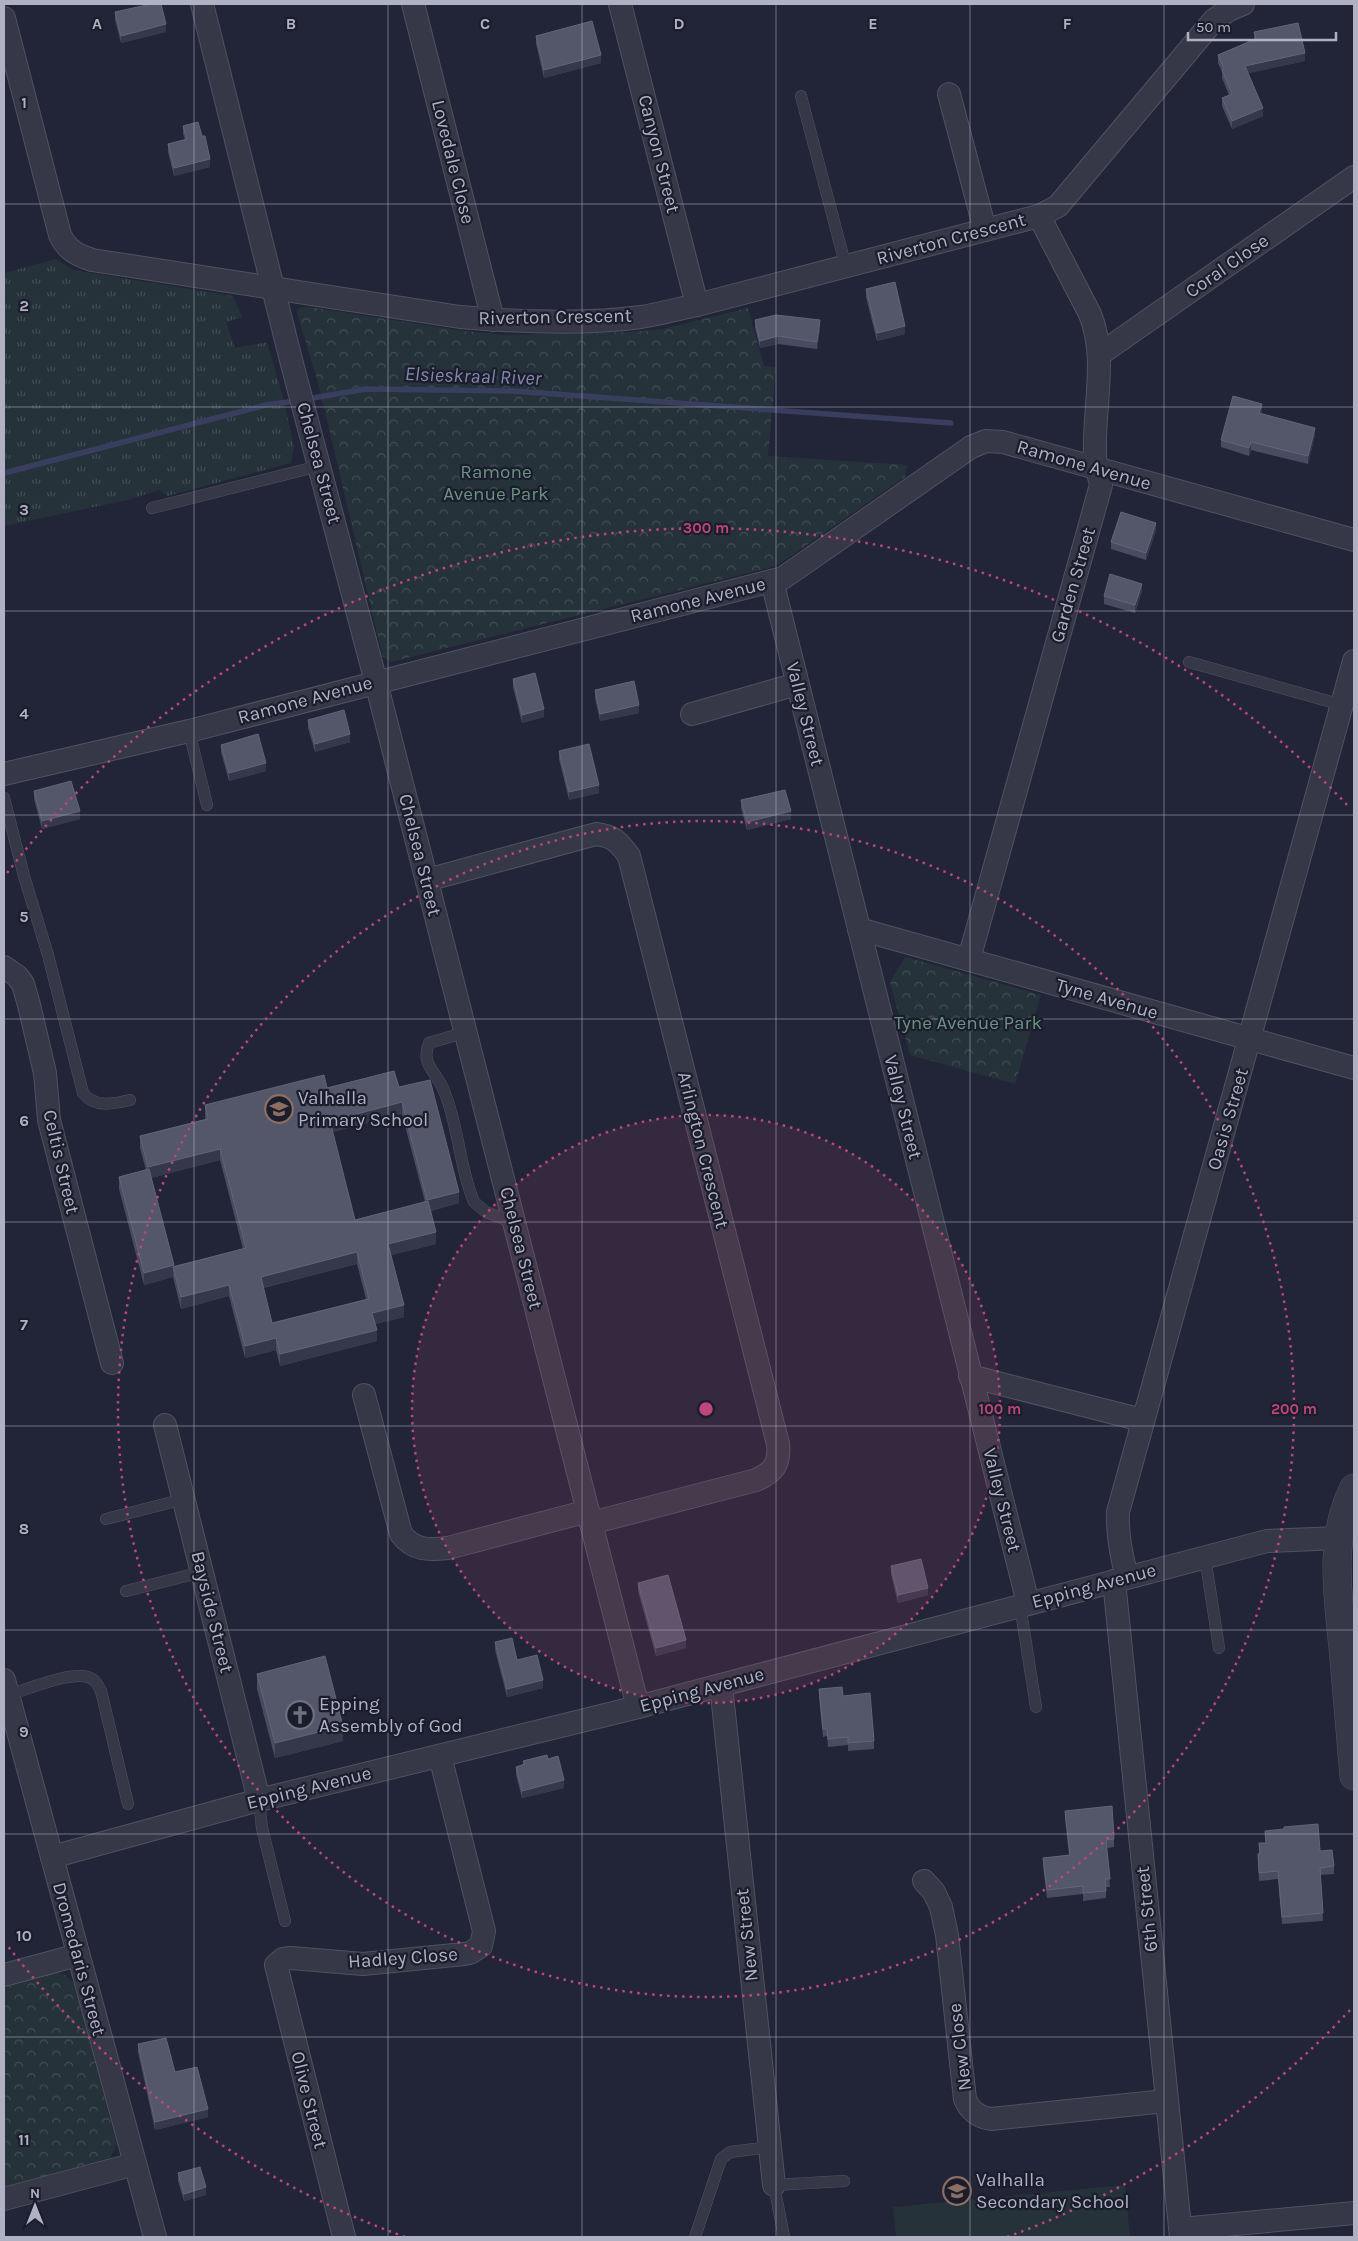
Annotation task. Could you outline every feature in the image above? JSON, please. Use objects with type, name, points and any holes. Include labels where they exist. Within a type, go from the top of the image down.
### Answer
[{"type":"street","name":"Chelsea Street","points":[[202,4],[291,360],[376,682],[638,1707]]},
{"type":"street","name":"Lovedale Close","points":[[413,4],[492,320]]},
{"type":"street","name":"Canyon Street","points":[[620,4],[697,305]]},
{"type":"street","name":"Riverton Crescent","points":[[4,18],[56,223],[63,242],[80,256],[92,260],[460,317],[492,320],[591,320],[641,317],[697,305],[1039,216],[1058,206],[1214,20],[1229,10],[1244,4]]},
{"type":"street","points":[[950,94],[985,230]]},
{"type":"street","name":"Coral Close","points":[[1100,354],[1354,178]]},
{"type":"street","name":"Garden Street","points":[[969,959],[1101,485],[1095,456],[1100,354],[1097,330],[1039,216]]},
{"type":"street","name":"Ramone Avenue","points":[[4,774],[189,731],[783,578],[978,442],[994,440],[1354,540]]},
{"type":"street","name":"Valley Street","points":[[772,581],[970,1376],[1024,1604]]},
{"type":"street","name":"Oasis Street","points":[[1120,1579],[1118,1512],[1354,661]]},
{"type":"street","points":[[692,714],[797,684]]},
{"type":"street","name":"Arlington Crescent","points":[[364,1395],[401,1534],[407,1543],[417,1548],[431,1550],[448,1548],[756,1480],[770,1474],[776,1466],[779,1455],[629,856],[619,842],[610,836],[596,834],[426,880]]},
{"type":"street","name":"Tyne Avenue","points":[[859,929],[1354,1068]]},
{"type":"street","name":"Celtis Street","points":[[4,968],[16,976],[23,984],[27,998],[44,1073],[49,1120],[112,1363]]},
{"type":"street","points":[[970,1376],[1142,1420]]},
{"type":"street","name":"Bayside Street","points":[[165,1425],[259,1800]]},
{"type":"street","points":[[1354,1488],[1346,1503],[1347,1539],[1337,1583],[1354,1776]]},
{"type":"street","name":"Epping Avenue","points":[[52,1857],[259,1800],[638,1707],[1267,1541],[1347,1539]]},
{"type":"street","name":"6th Street","points":[[1120,1579],[1166,2102],[1181,2233]]},
{"type":"street","name":"New Street","points":[[721,1685],[774,2185]]},
{"type":"street","name":"Dromedaris Street","points":[[6,1688],[12,1740],[52,1857],[155,2237]]},
{"type":"street","name":"Hadley Close","points":[[278,1963],[282,1959],[291,1958],[363,1964],[464,1954],[481,1946],[484,1931],[440,1756]]},
{"type":"street","name":"New Close","points":[[924,1881],[934,1892],[941,1907],[947,1935],[964,2092],[968,2105],[977,2114],[991,2119],[1166,2102]]},
{"type":"street","points":[[4,1975],[78,1956]]},
{"type":"street","name":"Olive Street","points":[[278,1963],[276,1968],[344,2237]]},
{"type":"street","points":[[4,2198],[135,2164]]},
{"type":"street","points":[[1181,2233],[1354,2213]]},
{"type":"lane","points":[[801,96],[846,267]]},
{"type":"lane","points":[[152,508],[317,457]]},
{"type":"lane","points":[[1188,662],[1342,704]]},
{"type":"lane","points":[[189,731],[207,805]]},
{"type":"lane","points":[[4,798],[24,876],[48,955],[83,1093],[92,1101],[98,1103],[113,1104],[130,1100]]},
{"type":"lane","points":[[466,1032],[429,1043],[426,1061],[445,1092],[474,1202],[486,1212],[514,1223]]},
{"type":"lane","points":[[106,1520],[184,1499]]},
{"type":"lane","points":[[1205,1557],[1219,1648]]},
{"type":"lane","points":[[126,1591],[202,1572]]},
{"type":"lane","points":[[1024,1604],[1036,1708]]},
{"type":"lane","points":[[6,1688],[66,1678],[90,1678],[96,1683],[100,1691],[128,1804]]},
{"type":"lane","points":[[259,1800],[262,1828],[285,1921]]},
{"type":"lane","points":[[695,2237],[721,2160],[730,2152],[770,2147]]},
{"type":"lane","points":[[784,2237],[774,2185],[844,2181]]},
{"type":"green space","points":[[56,259],[73,270],[233,296],[242,317],[226,322],[235,348],[267,342],[284,401],[294,447],[291,463],[167,496],[159,490],[127,500],[4,526],[4,273]]},
{"type":"green space","name":"Ramone Avenue Park","points":[[309,307],[464,331],[504,335],[631,332],[663,329],[748,308],[764,366],[776,367],[768,456],[907,465],[905,477],[776,566],[391,662],[382,656],[320,390],[297,313],[299,308]]},
{"type":"green space","name":"Tyne Avenue Park","points":[[905,957],[1041,995],[1015,1084],[910,1055],[890,982]]},
{"type":"green space","points":[[53,1971],[65,1975],[74,1983],[117,2145],[108,2161],[4,2191],[4,1984]]},
{"type":"green space","points":[[1125,2185],[1130,2237],[896,2237],[893,2207]]},
{"type":"building","points":[[151,4],[161,4],[166,24],[121,36],[115,12]]},
{"type":"building","points":[[592,21],[601,55],[544,70],[536,36]]},
{"type":"building","points":[[1298,23],[1305,53],[1245,66],[1263,108],[1232,121],[1222,98],[1232,94],[1218,55],[1256,39],[1254,32]]},
{"type":"building","points":[[198,122],[202,136],[205,136],[210,159],[174,168],[168,144],[187,139],[183,126]]},
{"type":"building","points":[[895,282],[905,326],[877,333],[866,289]]},
{"type":"building","points":[[776,315],[820,320],[817,342],[778,336],[760,341],[755,320]]},
{"type":"building","points":[[1233,396],[1262,404],[1259,413],[1315,428],[1308,456],[1251,442],[1249,448],[1221,440]]},
{"type":"building","points":[[1121,512],[1156,523],[1146,553],[1111,542]]},
{"type":"building","points":[[1110,574],[1142,584],[1135,605],[1104,596]]},
{"type":"building","points":[[535,673],[544,709],[522,715],[513,679]]},
{"type":"building","points":[[634,681],[639,705],[600,714],[595,690]]},
{"type":"building","points":[[344,710],[350,734],[315,744],[308,720]]},
{"type":"building","points":[[258,734],[266,763],[229,773],[221,745]]},
{"type":"building","points":[[589,744],[599,785],[569,792],[559,751]]},
{"type":"building","points":[[71,781],[80,811],[42,821],[34,791]]},
{"type":"building","points":[[785,790],[791,811],[747,822],[741,800]]},
{"type":"building","points":[[394,1071],[399,1087],[430,1080],[459,1192],[427,1200],[402,1102],[330,1121],[355,1220],[428,1201],[436,1232],[388,1244],[404,1305],[372,1313],[377,1330],[280,1354],[276,1338],[245,1346],[229,1285],[181,1297],[173,1267],[246,1248],[220,1149],[148,1167],[140,1136],[208,1119],[205,1105],[324,1075],[327,1088]],"holes":[[[357,1252],[369,1299],[272,1323],[261,1277]]]},
{"type":"building","points":[[149,1169],[174,1265],[144,1273],[119,1177]]},
{"type":"building","points":[[921,1559],[928,1588],[898,1595],[891,1566]]},
{"type":"building","points":[[668,1575],[686,1640],[656,1648],[638,1583]]},
{"type":"building","points":[[512,1638],[517,1660],[537,1655],[543,1680],[507,1689],[495,1642]]},
{"type":"building","name":"Epping Assembly of God","points":[[325,1656],[343,1726],[275,1743],[257,1674]]},
{"type":"building","points":[[842,1687],[843,1696],[870,1693],[874,1741],[848,1743],[848,1737],[828,1739],[827,1729],[823,1729],[819,1689]]},
{"type":"building","points":[[547,1755],[548,1759],[558,1756],[564,1780],[522,1791],[516,1767],[525,1764],[523,1761]]},
{"type":"building","points":[[1112,1806],[1114,1839],[1106,1840],[1110,1879],[1105,1879],[1106,1891],[1083,1893],[1083,1886],[1047,1890],[1043,1858],[1070,1855],[1065,1811]]},
{"type":"building","points":[[1318,1824],[1320,1851],[1332,1850],[1334,1866],[1320,1868],[1323,1913],[1282,1917],[1278,1871],[1259,1873],[1259,1843],[1266,1843],[1265,1831]]},
{"type":"building","points":[[166,2038],[175,2072],[197,2067],[208,2109],[155,2122],[138,2044]]},
{"type":"building","points":[[200,2167],[206,2187],[184,2194],[178,2173]]},
{"type":"waterway","name":"Elsieskraal River","points":[[307,399],[366,389],[513,391],[951,423]]},
{"type":"waterway","name":"Elsieskraal River","points":[[4,473],[266,405],[296,401]]},
{"type":"place","name":"Valhalla Primary School","points":[[279,1109]]},
{"type":"place","name":"Epping Assembly of God","points":[[300,1715]]},
{"type":"place","name":"Valhalla Secondary School","points":[[957,2191]]}]
